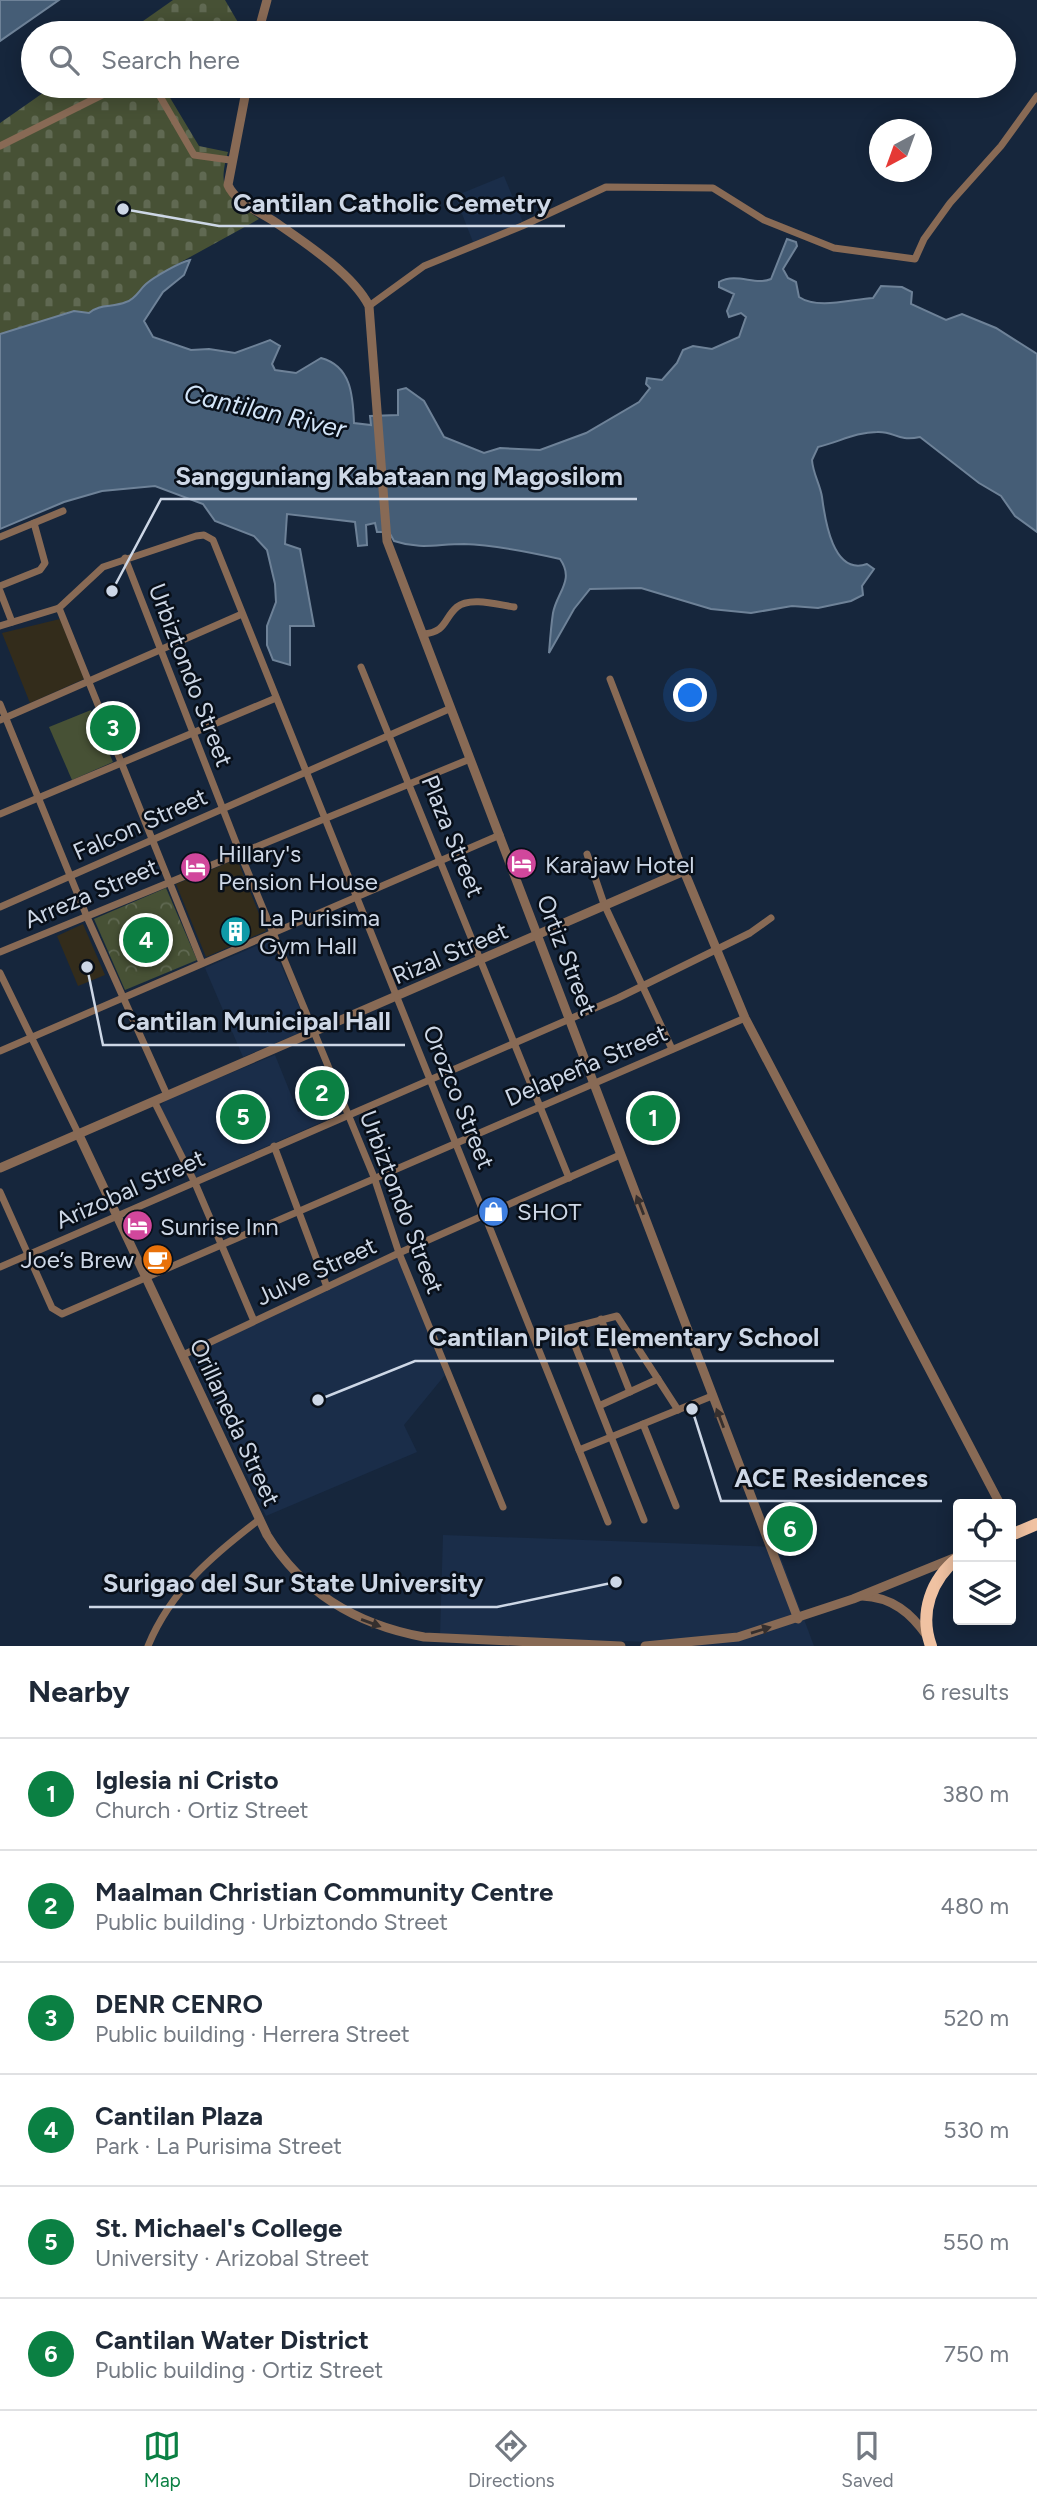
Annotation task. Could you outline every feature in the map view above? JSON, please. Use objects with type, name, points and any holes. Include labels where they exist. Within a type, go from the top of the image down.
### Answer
[{"type":"highway","points":[[1016,1530],[1037,1524]]},
{"type":"highway","points":[[930,1643],[927,1624],[931,1592],[944,1570],[953,1562]]},
{"type":"street","points":[[261,21],[267,0]]},
{"type":"street","points":[[244,98],[230,160],[227,180],[230,190],[310,247],[359,290],[369,306],[425,265],[522,226],[606,187],[713,188],[764,220],[834,248],[915,259],[924,239],[950,203],[1001,146],[1037,96]]},
{"type":"street","points":[[0,146],[96,98]]},
{"type":"street","points":[[161,98],[194,155],[230,160]]},
{"type":"street","name":"Ortiz Street","points":[[369,306],[385,533],[449,709],[571,1018],[620,1155],[798,1619]]},
{"type":"street","points":[[0,537],[63,511]]},
{"type":"street","points":[[12,622],[0,588],[40,570],[45,563],[34,523]]},
{"type":"street","name":"Orozco Street","points":[[125,558],[196,536],[209,536],[214,540],[608,1522]]},
{"type":"street","points":[[0,626],[59,608],[96,572],[125,558]]},
{"type":"street","name":"Urbiztondo Street","points":[[125,558],[191,732],[374,1177],[399,1253],[503,1507]]},
{"type":"street","points":[[423,634],[438,631],[457,607],[465,603],[514,607]]},
{"type":"street","points":[[59,608],[202,963]]},
{"type":"street","points":[[3,718],[242,614]]},
{"type":"street","name":"Plaza Street","points":[[361,667],[483,960],[569,1178]]},
{"type":"street","points":[[610,679],[715,951],[745,1018],[997,1499]]},
{"type":"street","points":[[0,814],[276,698]]},
{"type":"street","points":[[0,704],[3,718],[87,917],[167,1095]]},
{"type":"street","name":"Falcon Street","points":[[0,906],[449,709]]},
{"type":"street","name":"Arreza Street","points":[[0,952],[470,759]]},
{"type":"street","points":[[0,1051],[122,996],[359,898],[500,835]]},
{"type":"street","points":[[587,854],[604,904],[673,1049]]},
{"type":"street","name":"Rizal Street","points":[[0,1168],[684,871]]},
{"type":"street","name":"Arizobal Street","points":[[0,1267],[117,1218],[274,1146],[432,1081],[715,951],[750,933],[771,918]]},
{"type":"street","name":"Orillaneda Street","points":[[0,973],[260,1519],[276,1549],[298,1575],[339,1608],[378,1626],[424,1637],[621,1646]]},
{"type":"street","name":"Delapeña Street","points":[[29,1254],[58,1314],[222,1247],[538,1105],[745,1018]]},
{"type":"street","points":[[154,1101],[195,1182],[254,1321]]},
{"type":"street","points":[[274,1146],[327,1287]]},
{"type":"street","name":"Julve Street","points":[[183,1355],[399,1253],[620,1155]]},
{"type":"street","points":[[0,1192],[29,1254]]},
{"type":"street","points":[[558,1331],[613,1316],[619,1318],[678,1410]]},
{"type":"street","points":[[601,1319],[630,1392]]},
{"type":"street","points":[[568,1328],[601,1405],[644,1520]]},
{"type":"street","points":[[601,1405],[658,1380]]},
{"type":"street","points":[[579,1450],[712,1396]]},
{"type":"street","points":[[643,1424],[677,1506]]},
{"type":"street","points":[[148,1646],[178,1591],[215,1555],[260,1519]]},
{"type":"street","points":[[645,1646],[726,1640],[798,1619],[953,1559]]},
{"type":"street","points":[[860,1596],[880,1598],[903,1609],[915,1619],[930,1643]]},
{"type":"shaded area","points":[[504,176],[523,222],[473,242],[455,196]]},
{"type":"shaded area","points":[[60,619],[84,679],[30,703],[2,633]]},
{"type":"shaded area","points":[[237,859],[266,931],[206,957],[176,884]]},
{"type":"shaded area","points":[[83,924],[105,975],[78,986],[57,936]]},
{"type":"shaded area","points":[[270,940],[309,1029],[243,1057],[205,968]]},
{"type":"shaded area","points":[[275,1055],[298,1112],[316,1104],[322,1122],[195,1178],[160,1106],[167,1099]]},
{"type":"shaded area","points":[[398,1257],[445,1375],[404,1425],[417,1452],[266,1516],[190,1354]]},
{"type":"shaded area","points":[[443,1535],[777,1547],[814,1646],[655,1646],[653,1642],[440,1636]]},
{"type":"green space","points":[[173,0],[225,0],[237,21],[143,21]]},
{"type":"green space","points":[[36,98],[170,98],[199,146],[228,152],[224,176],[228,192],[259,219],[172,267],[148,283],[127,302],[98,308],[89,313],[74,311],[0,334],[0,123]]},
{"type":"green space","points":[[91,710],[113,762],[72,780],[49,727]]},
{"type":"green space","points":[[166,888],[197,960],[125,990],[94,919]]},
{"type":"water","points":[[0,0],[59,0],[29,21],[21,21],[21,26],[0,41]]},
{"type":"water","name":"Cantilan River","points":[[787,239],[796,242],[797,246],[783,269],[788,278],[796,282],[799,297],[807,301],[835,303],[873,298],[881,286],[902,287],[912,292],[911,304],[946,320],[962,314],[996,328],[1037,354],[1037,532],[1015,516],[1001,496],[979,483],[920,437],[906,438],[883,432],[855,435],[818,447],[812,460],[833,544],[846,562],[855,566],[867,564],[874,569],[862,586],[863,595],[851,601],[818,608],[792,606],[751,613],[711,609],[641,588],[590,589],[574,609],[549,653],[553,613],[564,586],[566,573],[560,559],[488,546],[404,544],[394,541],[389,532],[377,532],[375,523],[366,525],[367,545],[358,546],[355,522],[287,514],[285,544],[300,549],[314,626],[290,626],[290,665],[273,660],[267,645],[267,626],[276,602],[267,550],[254,536],[215,521],[203,504],[155,486],[102,491],[64,502],[0,529],[0,334],[74,311],[89,313],[98,308],[126,302],[146,284],[186,261],[190,260],[184,275],[163,292],[144,321],[153,337],[191,350],[209,349],[235,353],[270,340],[280,346],[272,364],[275,370],[296,373],[321,358],[339,368],[351,392],[354,423],[371,425],[370,416],[398,415],[398,390],[406,388],[424,401],[444,437],[484,453],[500,448],[540,450],[586,433],[639,402],[650,388],[646,384],[647,378],[662,380],[677,363],[683,350],[693,346],[712,349],[739,337],[746,317],[741,313],[729,317],[727,311],[734,294],[719,287],[719,282],[732,278],[759,281],[771,279]]},
{"type":"place","name":"Cantilan Catholic Cemetry","points":[[123,209]]},
{"type":"place","name":"Sangguniang Kabataan ng Magosilom","points":[[112,591]]},
{"type":"place","name":"DENR CENRO","points":[[113,728]]},
{"type":"place","name":"Karajaw Hotel","points":[[522,864]]},
{"type":"place","name":"Hillary's Pension House","points":[[195,867]]},
{"type":"place","name":"La Purisima Gym Hall","points":[[236,931]]},
{"type":"place","name":"Cantilan Plaza","points":[[146,940]]},
{"type":"place","name":"Cantilan Municipal Hall","points":[[87,967]]},
{"type":"place","name":"Maalman Christian Community Centre","points":[[322,1093]]},
{"type":"place","name":"St. Michael's College","points":[[243,1117]]},
{"type":"place","name":"Iglesia ni Cristo","points":[[653,1118]]},
{"type":"place","name":"SHOT","points":[[494,1211]]},
{"type":"place","name":"Sunrise Inn","points":[[137,1226]]},
{"type":"place","name":"Joe’s Brew","points":[[157,1259]]},
{"type":"place","name":"Cantilan Pilot Elementary School","points":[[318,1400]]},
{"type":"place","name":"ACE Residences","points":[[692,1409]]},
{"type":"place","name":"Cantilan Water District","points":[[790,1529]]},
{"type":"place","name":"Surigao del Sur State University","points":[[616,1582]]}]
